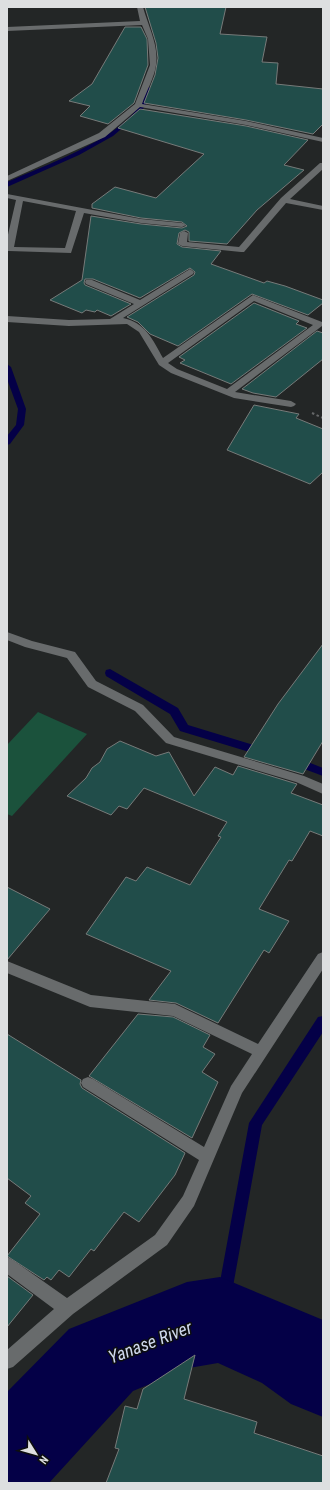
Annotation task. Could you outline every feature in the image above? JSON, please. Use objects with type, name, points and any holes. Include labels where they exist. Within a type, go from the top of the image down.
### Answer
[{"type":"street","points":[[7,179],[102,135],[138,105],[154,65],[151,39],[144,24],[140,7]]},
{"type":"street","points":[[7,29],[144,24]]},
{"type":"street","points":[[138,105],[246,123],[323,140]]},
{"type":"street","points":[[7,196],[183,229],[182,244],[241,250],[284,200],[323,165]]},
{"type":"street","points":[[20,198],[9,249],[68,251],[80,210]]},
{"type":"street","points":[[284,200],[323,208]]},
{"type":"street","points":[[113,321],[190,272]]},
{"type":"street","points":[[90,282],[141,304]]},
{"type":"street","points":[[162,363],[253,298],[319,324],[227,393]]},
{"type":"street","points":[[7,319],[69,323],[113,321],[130,322],[142,330],[162,363],[174,371],[237,396],[291,404]]},
{"type":"street","points":[[7,636],[29,644],[71,655],[92,684],[139,708],[170,740],[300,779],[323,789]]},
{"type":"street","points":[[7,1361],[67,1308],[161,1240],[189,1201],[236,1090],[323,958]]},
{"type":"street","points":[[7,967],[90,1001],[175,1010],[261,1052]]},
{"type":"street","points":[[88,1083],[208,1156]]},
{"type":"street","points":[[7,1265],[67,1308]]},
{"type":"green space","points":[[38,712],[87,734],[12,816],[7,814],[7,745]]},
{"type":"building","points":[[145,7],[226,7],[220,34],[267,37],[262,62],[278,63],[276,84],[323,89],[323,124],[313,134],[246,120],[144,103],[155,75],[158,58],[156,43]]},
{"type":"building","points":[[125,27],[141,27],[147,39],[148,65],[134,103],[108,124],[80,116],[90,106],[69,101],[92,84]]},
{"type":"building","points":[[140,109],[246,126],[308,140],[284,165],[304,170],[257,210],[227,244],[189,241],[189,232],[185,230],[179,233],[177,244],[182,247],[221,251],[211,264],[264,283],[267,281],[285,286],[323,300],[323,303],[308,315],[252,294],[178,346],[150,334],[138,322],[127,317],[194,275],[195,272],[190,268],[140,298],[93,279],[85,279],[85,285],[131,304],[111,316],[97,310],[95,312],[86,310],[82,313],[50,300],[82,280],[91,216],[141,224],[182,228],[187,226],[182,222],[141,218],[92,208],[92,204],[115,187],[156,198],[204,154],[118,128]]},
{"type":"building","points":[[254,303],[299,321],[296,324],[307,328],[231,384],[180,363],[185,360],[179,357]]},
{"type":"building","points":[[317,331],[323,333],[323,359],[276,397],[253,393],[242,389]]},
{"type":"building","points":[[254,405],[299,414],[296,418],[323,429],[323,472],[310,484],[227,450]]},
{"type":"building","points":[[323,644],[323,741],[303,774],[244,757],[278,704]]},
{"type":"building","points":[[120,741],[156,756],[169,752],[194,796],[215,767],[233,775],[238,766],[297,784],[291,793],[323,805],[323,836],[310,831],[292,861],[289,860],[259,909],[289,921],[269,953],[264,950],[218,1023],[176,1003],[149,1000],[171,971],[86,934],[126,877],[136,881],[147,867],[190,885],[221,837],[218,836],[227,822],[144,788],[127,809],[119,806],[111,815],[67,796],[86,778],[92,768],[100,762],[107,749]]},
{"type":"building","points":[[7,887],[50,909],[7,960]]},
{"type":"building","points":[[138,1014],[173,1017],[210,1035],[203,1047],[215,1054],[202,1072],[218,1082],[192,1138],[89,1076]]},
{"type":"building","points":[[7,1034],[81,1080],[80,1084],[82,1088],[185,1153],[175,1175],[139,1222],[124,1212],[94,1251],[91,1249],[69,1277],[59,1270],[51,1280],[47,1277],[44,1280],[7,1256],[40,1214],[25,1203],[31,1196],[7,1178]]},
{"type":"building","points":[[7,1276],[33,1295],[7,1327]]},
{"type":"building","points":[[195,1355],[184,1399],[257,1422],[254,1433],[323,1456],[323,1483],[106,1483],[119,1449],[115,1448],[125,1406],[137,1409],[143,1389]]},
{"type":"waterway","points":[[7,185],[77,154],[111,135],[138,112],[144,103],[150,88]]},
{"type":"waterway","points":[[7,367],[22,409],[20,425],[7,442]]},
{"type":"waterway","points":[[110,673],[174,711],[184,728],[263,752]]},
{"type":"waterway","points":[[295,761],[323,772]]},
{"type":"waterway","points":[[220,1320],[256,1123],[323,1021]]},
{"type":"waterway","name":"Yanase River","points":[[7,1461],[101,1360],[187,1325],[220,1320],[294,1352],[323,1372]]}]
